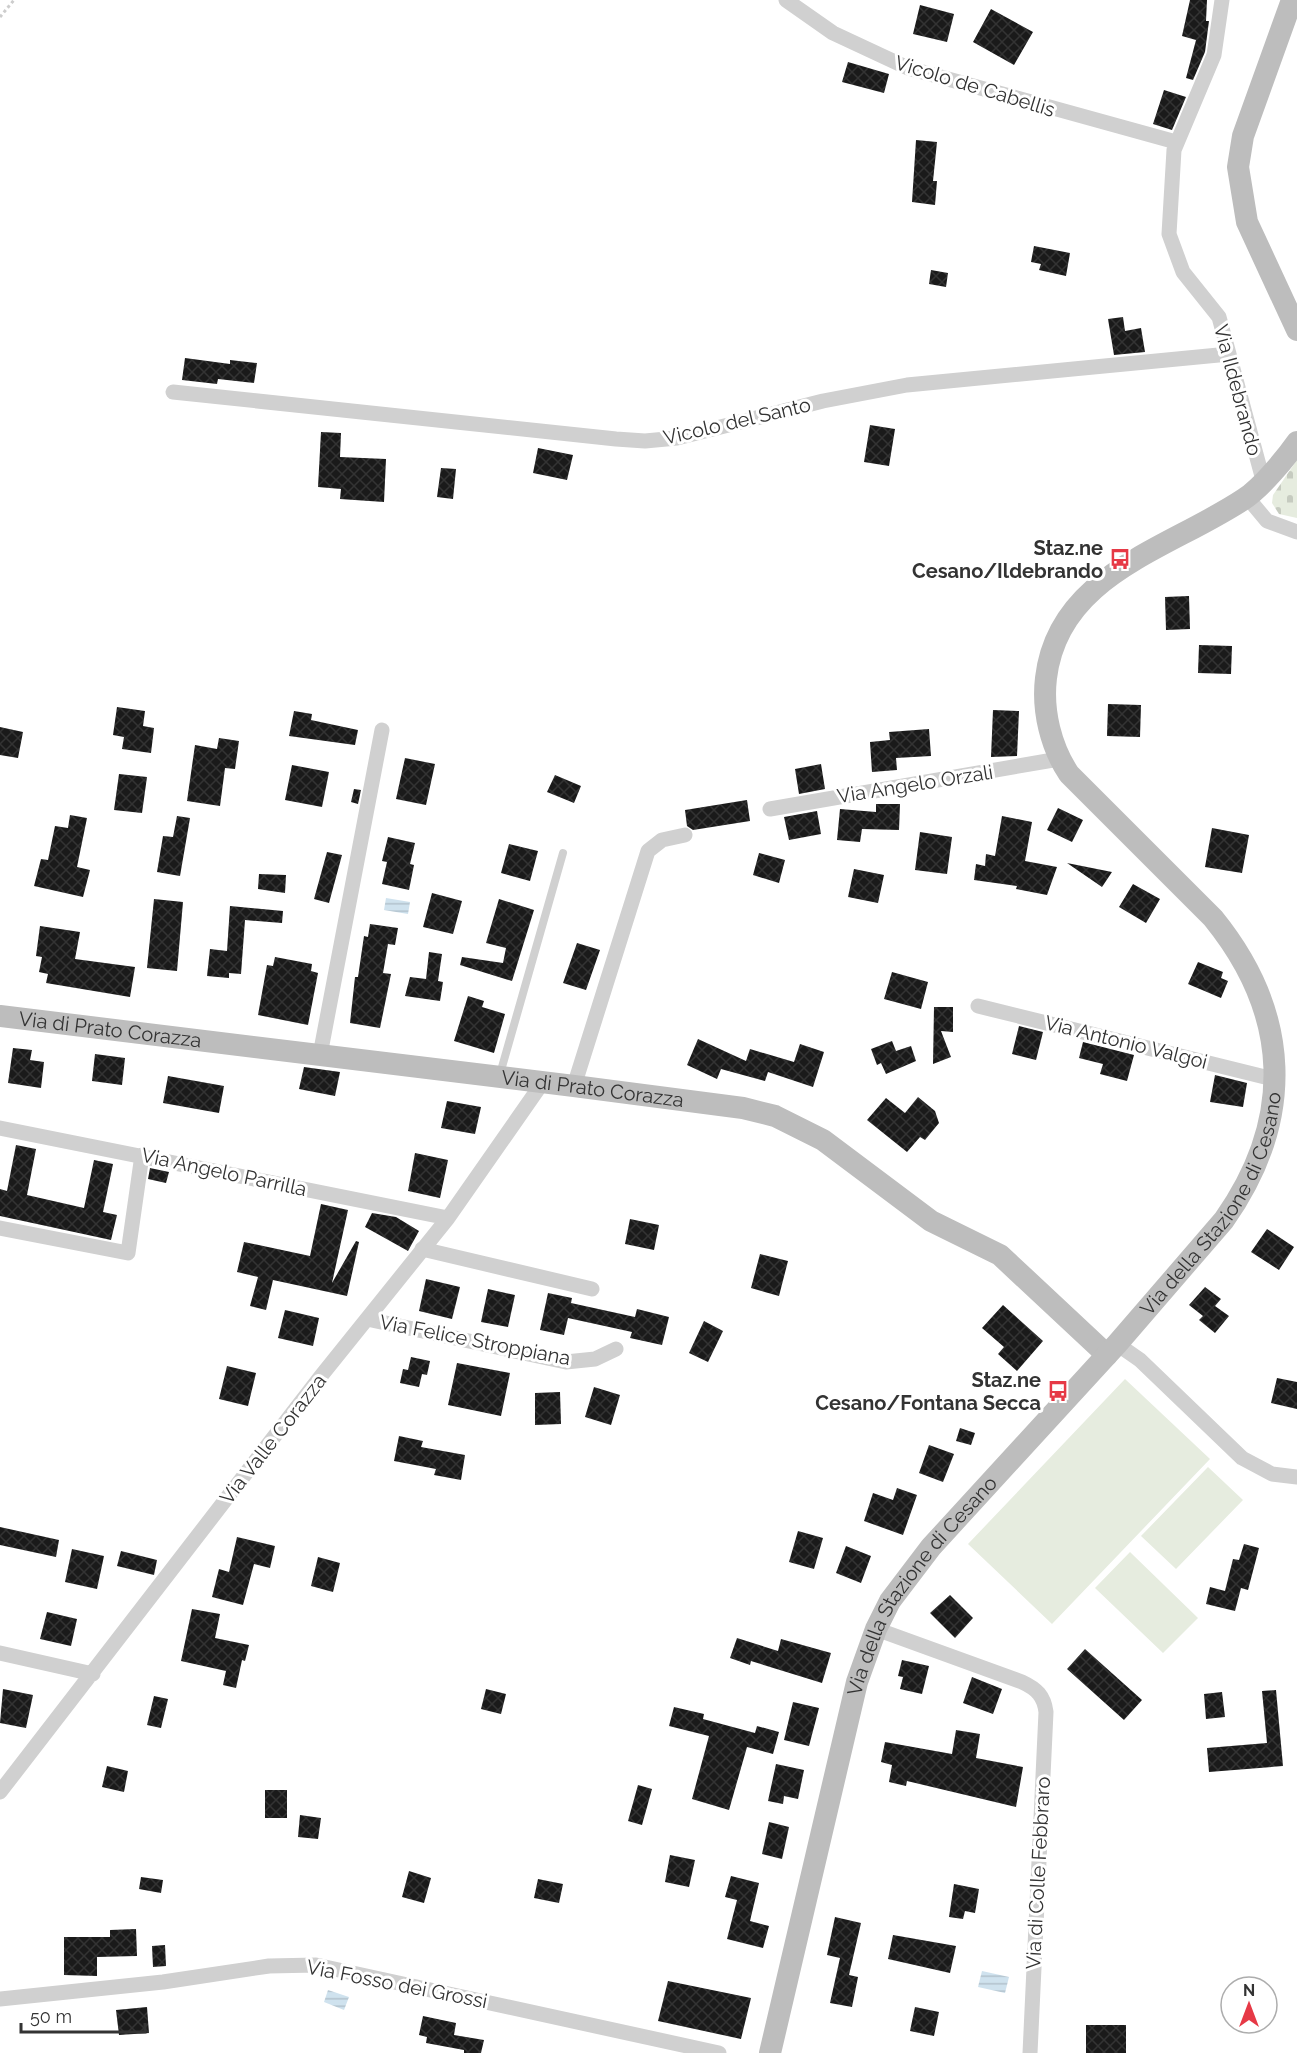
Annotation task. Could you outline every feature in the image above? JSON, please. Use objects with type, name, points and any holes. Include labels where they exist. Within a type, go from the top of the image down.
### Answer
[{"type":"street","name":"Vicolo de Cabellis","points":[[786,0],[833,33],[908,68],[1176,142]]},
{"type":"street","name":"Via Ildebrando","points":[[1222,0],[1214,55],[1176,142],[1169,220],[1170,240],[1188,279],[1218,314],[1263,480]]},
{"type":"street","points":[[1292,0],[1243,136],[1238,168],[1247,222],[1297,330]]},
{"type":"street","name":"Vicolo del Santo","points":[[173,392],[630,441],[657,441],[687,436],[823,401],[907,385],[1229,354]]},
{"type":"street","name":"Via della Stazione di Cesano","points":[[770,2053],[857,1682],[876,1629],[890,1601],[931,1547],[1112,1349],[1224,1220],[1239,1200],[1260,1158],[1270,1127],[1274,1102],[1272,1039],[1265,1009],[1250,973],[1228,937],[1197,902],[1077,786],[1059,759],[1050,732],[1045,689],[1050,654],[1069,614],[1077,603],[1106,578],[1247,498],[1297,442]]},
{"type":"street","points":[[1247,498],[1267,521],[1297,532]]},
{"type":"street","points":[[320,1055],[382,729]]},
{"type":"street","name":"Via Angelo Orzali","points":[[770,808],[1059,759]]},
{"type":"street","points":[[574,1086],[648,851],[662,840],[685,835]]},
{"type":"street","name":"Via Antonio Valgoi","points":[[978,1006],[1274,1079]]},
{"type":"street","name":"Via di Prato Corazza","points":[[0,1017],[543,1082],[743,1108],[775,1116],[823,1140],[931,1221],[991,1249],[1112,1349]]},
{"type":"street","name":"Via Valle Corazza","points":[[0,1792],[367,1318],[448,1218],[543,1082]]},
{"type":"street","name":"Via Angelo Parrilla","points":[[0,1128],[448,1218]]},
{"type":"street","points":[[0,1228],[128,1253],[142,1155]]},
{"type":"street","points":[[422,1249],[592,1288]]},
{"type":"street","name":"Via Felice Stroppiana","points":[[367,1318],[566,1362],[595,1359],[616,1349]]},
{"type":"street","points":[[1112,1349],[1140,1360],[1242,1458],[1272,1474],[1297,1477]]},
{"type":"street","name":"Via di Colle Febbraro","points":[[876,1629],[1015,1679],[1040,1694],[1046,1712],[1030,2053]]},
{"type":"street","points":[[0,1653],[93,1674]]},
{"type":"street","name":"Via Fosso dei Grossi","points":[[0,1999],[172,1981],[269,1966],[316,1965],[719,2053]]},
{"type":"lane","points":[[499,1077],[563,853]]},
{"type":"path","points":[[0,16],[14,0]]},
{"type":"green space","points":[[1297,460],[1297,518],[1279,514],[1272,503],[1273,495]]},
{"type":"green space","points":[[1125,1379],[1210,1459],[1052,1624],[968,1544]]},
{"type":"green space","points":[[1208,1467],[1243,1500],[1176,1569],[1141,1536]]},
{"type":"green space","points":[[1130,1552],[1198,1618],[1163,1653],[1095,1588]]},
{"type":"water","points":[[386,898],[410,902],[408,914],[384,910]]},
{"type":"water","points":[[982,1971],[1009,1977],[1005,1993],[978,1987]]},
{"type":"water","points":[[328,1990],[349,1997],[344,2010],[324,2002]]},
{"type":"building","points":[[1190,0],[1207,0],[1206,21],[1209,21],[1205,52],[1193,80],[1186,78],[1196,40],[1182,36]]},
{"type":"building","points":[[920,5],[954,14],[947,42],[913,34]]},
{"type":"building","points":[[991,9],[1033,32],[1014,65],[973,42]]},
{"type":"building","points":[[848,62],[889,74],[884,93],[842,82]]},
{"type":"building","points":[[1164,90],[1186,97],[1172,130],[1153,124]]},
{"type":"building","points":[[916,140],[937,142],[933,181],[937,181],[935,205],[912,202]]},
{"type":"building","points":[[1034,246],[1070,253],[1066,276],[1039,270],[1041,264],[1031,262]]},
{"type":"building","points":[[931,270],[948,273],[946,287],[929,284]]},
{"type":"building","points":[[1123,317],[1125,331],[1141,328],[1145,352],[1114,355],[1108,319]]},
{"type":"building","points":[[185,358],[230,364],[230,360],[257,363],[254,383],[218,379],[217,384],[182,380]]},
{"type":"building","points":[[870,425],[895,429],[889,466],[864,462]]},
{"type":"building","points":[[321,432],[341,433],[340,457],[386,459],[384,502],[340,499],[341,489],[318,487]]},
{"type":"building","points":[[538,448],[573,455],[567,480],[533,473]]},
{"type":"building","points":[[441,468],[456,469],[453,499],[437,497]]},
{"type":"building","points":[[1189,596],[1190,629],[1166,630],[1165,597]]},
{"type":"building","points":[[1199,645],[1232,646],[1231,674],[1198,673]]},
{"type":"building","points":[[1108,704],[1141,705],[1140,737],[1107,736]]},
{"type":"building","points":[[117,707],[145,711],[143,726],[154,728],[151,753],[122,749],[124,737],[113,735]]},
{"type":"building","points":[[993,710],[1019,711],[1017,756],[991,757]]},
{"type":"building","points":[[294,711],[312,714],[311,720],[358,730],[355,745],[289,736]]},
{"type":"building","points":[[0,727],[23,732],[18,758],[0,755]]},
{"type":"building","points":[[929,729],[931,756],[896,758],[897,770],[872,772],[870,742],[890,740],[889,732]]},
{"type":"building","points":[[219,738],[239,741],[235,769],[225,768],[220,806],[187,801],[195,745],[217,749]]},
{"type":"building","points":[[405,758],[435,764],[426,805],[396,799]]},
{"type":"building","points":[[821,764],[825,789],[799,794],[795,769]]},
{"type":"building","points":[[292,765],[329,772],[322,807],[285,800]]},
{"type":"building","points":[[119,774],[147,777],[142,813],[114,810]]},
{"type":"building","points":[[555,775],[581,786],[574,803],[547,792]]},
{"type":"building","points":[[354,789],[361,790],[358,804],[351,802]]},
{"type":"building","points":[[747,800],[750,821],[693,830],[687,826],[685,810]]},
{"type":"building","points":[[876,804],[900,804],[899,830],[862,829],[860,842],[837,840],[840,809],[876,812]]},
{"type":"building","points":[[1058,808],[1083,820],[1072,842],[1047,830]]},
{"type":"building","points":[[817,811],[821,834],[789,840],[784,817]]},
{"type":"building","points":[[70,815],[87,818],[77,867],[90,870],[83,897],[34,886],[41,859],[48,860],[55,826],[68,828]]},
{"type":"building","points":[[177,816],[190,818],[180,876],[157,872],[163,836],[173,837]]},
{"type":"building","points":[[1002,816],[1032,822],[1025,861],[1057,867],[1047,895],[1016,889],[1017,886],[974,880],[976,864],[985,866],[986,854],[995,856]]},
{"type":"building","points":[[1212,828],[1249,835],[1242,873],[1205,867]]},
{"type":"building","points":[[920,832],[952,837],[947,874],[915,870]]},
{"type":"building","points":[[388,837],[415,843],[410,864],[414,865],[409,890],[382,884],[387,862],[382,861]]},
{"type":"building","points":[[509,844],[538,851],[530,881],[501,873]]},
{"type":"building","points":[[327,852],[342,855],[329,903],[314,899]]},
{"type":"building","points":[[759,853],[785,860],[779,883],[753,875]]},
{"type":"building","points":[[1067,863],[1112,872],[1102,887]]},
{"type":"building","points":[[854,869],[884,875],[878,903],[848,897]]},
{"type":"building","points":[[259,874],[286,875],[285,893],[258,889]]},
{"type":"building","points":[[1133,884],[1160,899],[1146,923],[1119,907]]},
{"type":"building","points":[[432,893],[462,901],[453,934],[423,927]]},
{"type":"building","points":[[154,899],[183,902],[177,971],[147,968]]},
{"type":"building","points":[[499,899],[534,910],[512,981],[460,965],[462,957],[503,963],[506,948],[486,943]]},
{"type":"building","points":[[230,906],[283,911],[282,923],[245,920],[241,974],[229,973],[229,978],[207,976],[210,949],[227,951]]},
{"type":"building","points":[[370,924],[398,928],[395,945],[388,944],[383,973],[391,974],[380,1028],[350,1023],[355,977],[358,977],[364,936],[368,937]]},
{"type":"building","points":[[40,926],[80,932],[75,959],[135,967],[130,997],[46,983],[48,974],[39,972],[42,957],[36,956]]},
{"type":"building","points":[[577,943],[600,950],[586,990],[563,983]]},
{"type":"building","points":[[429,952],[442,954],[438,981],[443,982],[440,1001],[405,996],[410,977],[426,979]]},
{"type":"building","points":[[275,957],[312,964],[311,971],[318,973],[308,1025],[258,1015],[267,965],[273,966]]},
{"type":"building","points":[[1198,962],[1223,972],[1221,978],[1228,981],[1221,998],[1188,984]]},
{"type":"building","points":[[892,972],[928,982],[921,1009],[884,999]]},
{"type":"building","points":[[468,996],[484,1001],[482,1007],[505,1014],[494,1053],[454,1041]]},
{"type":"building","points":[[934,1007],[953,1007],[953,1032],[941,1031],[951,1057],[933,1064]]},
{"type":"building","points":[[1019,1026],[1043,1032],[1036,1060],[1012,1054]]},
{"type":"building","points":[[698,1039],[746,1061],[750,1049],[794,1062],[800,1044],[824,1052],[813,1087],[768,1072],[765,1081],[721,1069],[717,1079],[687,1065]]},
{"type":"building","points":[[892,1041],[896,1051],[911,1046],[916,1061],[886,1074],[881,1063],[877,1065],[871,1049]]},
{"type":"building","points":[[1083,1042],[1134,1055],[1127,1081],[1100,1074],[1103,1064],[1079,1058]]},
{"type":"building","points":[[13,1048],[32,1050],[30,1060],[44,1062],[41,1088],[8,1083]]},
{"type":"building","points":[[95,1054],[125,1058],[122,1085],[92,1081]]},
{"type":"building","points":[[304,1067],[340,1072],[335,1096],[299,1089]]},
{"type":"building","points":[[1215,1075],[1247,1083],[1243,1107],[1210,1102]]},
{"type":"building","points":[[168,1076],[224,1086],[219,1113],[163,1103]]},
{"type":"building","points":[[918,1097],[935,1111],[939,1123],[925,1140],[920,1137],[907,1152],[867,1120],[886,1098],[905,1113]]},
{"type":"building","points":[[447,1101],[481,1107],[475,1134],[441,1128]]},
{"type":"building","points":[[16,1145],[36,1149],[27,1195],[84,1208],[94,1160],[113,1164],[103,1212],[117,1215],[111,1240],[0,1216],[0,1189],[7,1191]]},
{"type":"building","points":[[415,1153],[448,1160],[440,1198],[408,1191]]},
{"type":"building","points":[[150,1168],[169,1172],[166,1183],[148,1179]]},
{"type":"building","points":[[321,1204],[348,1210],[332,1283],[356,1241],[359,1242],[347,1296],[273,1280],[266,1310],[250,1306],[258,1277],[237,1272],[244,1242],[310,1256]]},
{"type":"building","points":[[372,1213],[396,1217],[419,1231],[408,1251],[365,1227]]},
{"type":"building","points":[[630,1219],[659,1225],[654,1250],[625,1244]]},
{"type":"building","points":[[1267,1229],[1294,1247],[1279,1270],[1251,1252]]},
{"type":"building","points":[[760,1254],[788,1261],[779,1296],[751,1288]]},
{"type":"building","points":[[426,1279],[460,1287],[452,1319],[419,1311]]},
{"type":"building","points":[[1205,1287],[1221,1299],[1215,1306],[1229,1316],[1215,1333],[1199,1320],[1203,1316],[1189,1305]]},
{"type":"building","points":[[488,1289],[515,1295],[508,1327],[481,1322]]},
{"type":"building","points":[[548,1293],[572,1298],[571,1303],[635,1317],[637,1309],[669,1317],[662,1345],[630,1338],[632,1332],[568,1318],[564,1335],[540,1330]]},
{"type":"building","points":[[1003,1305],[1043,1341],[1017,1371],[998,1354],[1004,1347],[982,1328]]},
{"type":"building","points":[[285,1310],[319,1318],[313,1346],[278,1338]]},
{"type":"building","points":[[704,1321],[723,1331],[708,1362],[689,1353]]},
{"type":"building","points":[[411,1357],[430,1361],[427,1375],[422,1374],[419,1387],[400,1383],[403,1369],[408,1370]]},
{"type":"building","points":[[457,1363],[510,1373],[501,1416],[448,1405]]},
{"type":"building","points":[[227,1366],[256,1373],[248,1406],[219,1399]]},
{"type":"building","points":[[1277,1378],[1297,1382],[1297,1409],[1271,1403]]},
{"type":"building","points":[[594,1387],[620,1395],[611,1425],[585,1417]]},
{"type":"building","points":[[560,1392],[561,1424],[535,1425],[535,1393]]},
{"type":"building","points":[[960,1428],[975,1433],[971,1445],[956,1441]]},
{"type":"building","points":[[399,1436],[423,1441],[421,1447],[465,1455],[461,1480],[434,1475],[436,1469],[394,1461]]},
{"type":"building","points":[[929,1445],[954,1454],[943,1482],[919,1473]]},
{"type":"building","points":[[897,1488],[917,1495],[903,1535],[864,1521],[873,1493],[893,1500]]},
{"type":"building","points":[[0,1527],[59,1540],[56,1557],[0,1545]]},
{"type":"building","points":[[798,1531],[823,1538],[814,1569],[789,1562]]},
{"type":"building","points":[[237,1537],[275,1546],[270,1568],[254,1564],[243,1605],[212,1597],[219,1569],[229,1572]]},
{"type":"building","points":[[1244,1544],[1259,1548],[1248,1590],[1241,1588],[1235,1611],[1206,1604],[1210,1587],[1225,1591],[1233,1559],[1239,1560]]},
{"type":"building","points":[[846,1546],[871,1556],[861,1583],[836,1573]]},
{"type":"building","points":[[72,1549],[104,1556],[97,1589],[65,1582]]},
{"type":"building","points":[[121,1551],[157,1560],[154,1575],[117,1566]]},
{"type":"building","points":[[318,1557],[340,1563],[333,1592],[311,1586]]},
{"type":"building","points":[[950,1595],[973,1618],[955,1638],[930,1613]]},
{"type":"building","points":[[192,1609],[220,1614],[215,1638],[249,1645],[245,1661],[242,1660],[236,1688],[223,1685],[226,1671],[181,1661]]},
{"type":"building","points":[[47,1612],[77,1619],[71,1646],[40,1639]]},
{"type":"building","points":[[737,1638],[778,1651],[781,1639],[831,1653],[822,1683],[751,1661],[750,1665],[730,1658]]},
{"type":"building","points":[[1085,1649],[1142,1700],[1124,1720],[1067,1669]]},
{"type":"building","points":[[902,1660],[929,1666],[922,1694],[900,1689],[903,1677],[898,1676]]},
{"type":"building","points":[[972,1677],[1002,1689],[993,1714],[963,1703]]},
{"type":"building","points":[[3,1689],[33,1695],[26,1728],[0,1723]]},
{"type":"building","points":[[486,1689],[506,1694],[501,1714],[481,1709]]},
{"type":"building","points":[[1276,1690],[1283,1766],[1209,1772],[1207,1748],[1267,1743],[1262,1691]]},
{"type":"building","points":[[1222,1692],[1225,1717],[1206,1719],[1204,1694]]},
{"type":"building","points":[[154,1696],[168,1699],[161,1728],[147,1725]]},
{"type":"building","points":[[793,1702],[819,1708],[809,1746],[784,1740]]},
{"type":"building","points":[[674,1707],[704,1714],[703,1719],[755,1733],[757,1726],[779,1732],[773,1754],[747,1747],[729,1810],[692,1799],[709,1736],[669,1726]]},
{"type":"building","points":[[956,1730],[980,1734],[976,1758],[1023,1767],[1016,1807],[907,1781],[906,1786],[889,1782],[892,1765],[881,1762],[885,1742],[952,1754]]},
{"type":"building","points":[[776,1764],[804,1770],[798,1799],[784,1796],[783,1804],[768,1801]]},
{"type":"building","points":[[107,1766],[128,1771],[124,1792],[102,1787]]},
{"type":"building","points":[[638,1785],[652,1789],[642,1825],[628,1821]]},
{"type":"building","points":[[265,1790],[287,1790],[287,1818],[265,1818]]},
{"type":"building","points":[[300,1815],[321,1818],[318,1839],[298,1837]]},
{"type":"building","points":[[769,1822],[789,1827],[782,1859],[762,1854]]},
{"type":"building","points":[[670,1855],[695,1860],[689,1887],[665,1882]]},
{"type":"building","points":[[409,1871],[431,1878],[424,1903],[402,1897]]},
{"type":"building","points":[[731,1876],[759,1883],[750,1921],[769,1926],[763,1948],[727,1939],[737,1900],[725,1897]]},
{"type":"building","points":[[141,1877],[163,1880],[161,1893],[139,1889]]},
{"type":"building","points":[[538,1879],[563,1884],[559,1903],[534,1898]]},
{"type":"building","points":[[954,1884],[979,1889],[975,1913],[965,1911],[963,1919],[949,1917]]},
{"type":"building","points":[[835,1917],[861,1923],[849,1975],[858,1977],[852,2007],[830,2003],[840,1958],[827,1955]]},
{"type":"building","points":[[136,1929],[137,1956],[97,1957],[97,1976],[64,1975],[64,1937],[110,1937],[110,1930]]},
{"type":"building","points":[[893,1935],[956,1946],[950,1973],[888,1959]]},
{"type":"building","points":[[165,1945],[166,1966],[153,1967],[152,1946]]},
{"type":"building","points":[[668,1981],[751,1998],[741,2039],[658,2021]]},
{"type":"building","points":[[147,2007],[149,2033],[119,2035],[116,2010]]},
{"type":"building","points":[[915,2007],[939,2012],[934,2036],[910,2031]]},
{"type":"building","points":[[423,2016],[456,2023],[454,2035],[484,2040],[481,2053],[464,2053],[464,2050],[426,2043],[427,2037],[419,2035]]},
{"type":"building","points":[[1086,2025],[1126,2025],[1126,2053],[1086,2053]]},
{"type":"place","name":"Staz.ne Cesano/Ildebrando","points":[[1120,559]]},
{"type":"place","name":"Staz.ne Cesano/Fontana Secca","points":[[1058,1391]]}]
